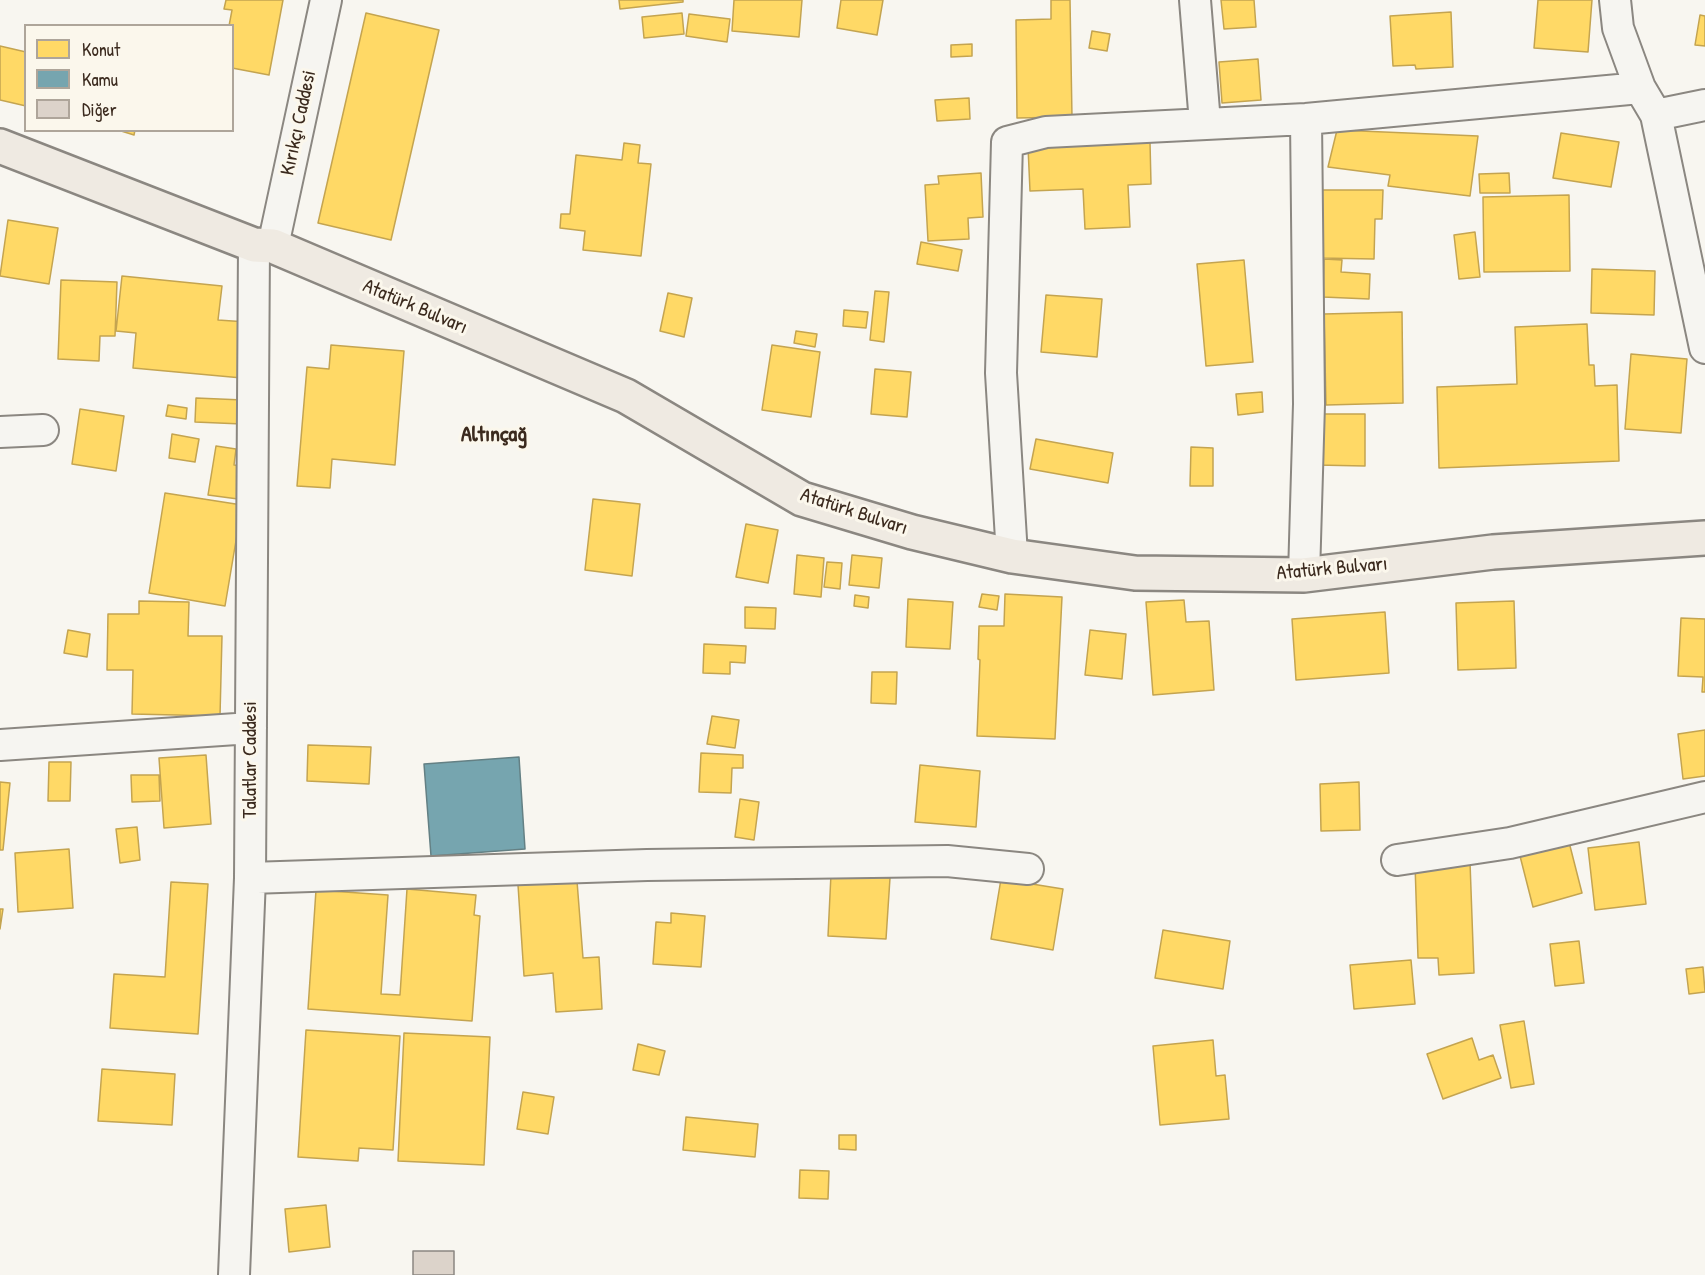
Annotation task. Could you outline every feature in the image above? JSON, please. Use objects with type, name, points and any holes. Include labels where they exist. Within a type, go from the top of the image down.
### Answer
[{"type":"main road","name":"Atatürk Bulvarı","points":[[0,146],[264,246],[626,396],[802,499],[912,532],[1012,556],[1135,573],[1304,574],[1493,552],[1705,538]]},
{"type":"street","name":"Kırıkçı Caddesi","points":[[264,246],[326,0]]},
{"type":"street","points":[[1195,0],[1205,123]]},
{"type":"street","points":[[1616,0],[1618,28],[1640,88],[1656,115],[1705,348]]},
{"type":"street","points":[[1012,556],[1001,373],[1007,142],[1046,132],[1306,119],[1640,88]]},
{"type":"street","points":[[1656,115],[1705,105]]},
{"type":"street","points":[[1304,574],[1310,404],[1306,119]]},
{"type":"street","name":"Talatlar Caddesi","points":[[234,1275],[250,878],[251,728],[264,246]]},
{"type":"street","points":[[0,432],[44,430]]},
{"type":"street","points":[[0,745],[251,728]]},
{"type":"street","points":[[1397,860],[1510,843],[1705,797]]},
{"type":"street","points":[[250,878],[646,865],[947,861],[1028,868]]},
{"type":"building: Konut","points":[[226,0],[283,0],[269,75],[234,68],[234,24],[229,24],[232,10],[224,9]]},
{"type":"building: Konut","points":[[619,0],[683,0],[683,2],[620,9]]},
{"type":"building: Konut","points":[[734,0],[802,0],[799,37],[732,31]]},
{"type":"building: Konut","points":[[841,0],[883,0],[877,35],[837,28]]},
{"type":"building: Konut","points":[[1051,0],[1070,0],[1072,117],[1017,118],[1016,20],[1051,19]]},
{"type":"building: Konut","points":[[1221,0],[1254,0],[1256,27],[1224,29]]},
{"type":"building: Konut","points":[[1538,0],[1592,0],[1588,52],[1534,48]]},
{"type":"building: Konut","points":[[1451,12],[1453,67],[1416,69],[1415,65],[1393,66],[1390,16]]},
{"type":"building: Konut","points":[[366,13],[439,30],[391,240],[318,223]]},
{"type":"building: Konut","points":[[682,13],[684,34],[644,38],[642,17]]},
{"type":"building: Konut","points":[[689,14],[730,19],[727,42],[686,36]]},
{"type":"building: Konut","points":[[1700,15],[1705,16],[1705,46],[1695,45]]},
{"type":"building: Konut","points":[[1092,31],[1110,34],[1107,51],[1089,48]]},
{"type":"building: Konut","points":[[972,44],[972,56],[951,57],[951,45]]},
{"type":"building: Konut","points":[[0,46],[24,52],[24,106],[0,100]]},
{"type":"building: Konut","points":[[1258,59],[1261,100],[1222,103],[1219,62]]},
{"type":"building: Konut","points":[[969,98],[970,119],[937,121],[935,100]]},
{"type":"building: Konut","points":[[1337,130],[1478,136],[1470,196],[1388,186],[1390,175],[1328,167]]},
{"type":"building: Konut","points":[[1561,133],[1619,142],[1611,187],[1553,178]]},
{"type":"building: Konut","points":[[1150,142],[1151,184],[1128,185],[1130,227],[1085,229],[1083,189],[1030,191],[1028,147]]},
{"type":"building: Konut","points":[[624,143],[640,145],[638,163],[651,164],[641,256],[583,250],[585,231],[560,228],[561,214],[570,214],[576,155],[622,160]]},
{"type":"building: Konut","points":[[981,173],[983,217],[968,218],[969,239],[928,241],[925,185],[939,184],[938,176]]},
{"type":"building: Konut","points":[[1509,173],[1510,193],[1480,193],[1479,174]]},
{"type":"building: Konut","points":[[1321,190],[1383,190],[1382,219],[1375,219],[1374,259],[1320,258]]},
{"type":"building: Konut","points":[[1569,195],[1570,271],[1484,272],[1483,197]]},
{"type":"building: Konut","points":[[8,220],[58,228],[49,284],[0,276]]},
{"type":"building: Konut","points":[[1475,232],[1480,277],[1459,279],[1454,235]]},
{"type":"building: Konut","points":[[921,242],[962,250],[958,271],[917,264]]},
{"type":"building: Konut","points":[[1324,259],[1342,260],[1341,272],[1370,274],[1369,299],[1323,297]]},
{"type":"building: Konut","points":[[1244,260],[1253,362],[1206,366],[1197,264]]},
{"type":"building: Konut","points":[[1592,269],[1655,271],[1654,315],[1591,313]]},
{"type":"building: Konut","points":[[122,276],[222,286],[218,320],[247,322],[242,378],[133,368],[136,333],[116,331]]},
{"type":"building: Konut","points":[[61,280],[117,282],[115,336],[100,336],[99,361],[58,359]]},
{"type":"building: Konut","points":[[875,291],[889,292],[884,342],[870,340]]},
{"type":"building: Konut","points":[[668,293],[692,298],[684,337],[660,331]]},
{"type":"building: Konut","points":[[1046,295],[1102,299],[1097,357],[1041,352]]},
{"type":"building: Konut","points":[[844,310],[868,312],[866,328],[843,326]]},
{"type":"building: Konut","points":[[1402,312],[1403,403],[1326,405],[1324,314]]},
{"type":"building: Konut","points":[[1587,324],[1589,365],[1594,365],[1595,386],[1617,385],[1619,461],[1439,468],[1437,387],[1517,384],[1515,327]]},
{"type":"building: Konut","points":[[796,331],[817,334],[815,347],[794,343]]},
{"type":"building: Konut","points":[[331,345],[404,351],[395,465],[332,459],[330,488],[297,486],[307,367],[329,369]]},
{"type":"building: Konut","points":[[772,345],[820,352],[811,417],[762,410]]},
{"type":"building: Konut","points":[[1631,354],[1687,359],[1681,433],[1625,429]]},
{"type":"building: Konut","points":[[875,369],[911,372],[907,417],[871,414]]},
{"type":"building: Konut","points":[[1262,392],[1263,412],[1238,415],[1236,394]]},
{"type":"building: Konut","points":[[196,398],[243,400],[242,424],[195,422]]},
{"type":"building: Konut","points":[[168,405],[187,408],[186,419],[166,416]]},
{"type":"building: Konut","points":[[80,409],[124,416],[116,471],[72,464]]},
{"type":"building: Konut","points":[[1316,414],[1365,414],[1365,466],[1316,465]]},
{"type":"building: Konut","points":[[172,434],[199,439],[195,462],[169,458]]},
{"type":"building: Konut","points":[[1036,439],[1113,453],[1108,483],[1030,469]]},
{"type":"building: Konut","points":[[216,446],[236,449],[234,465],[244,466],[238,499],[208,495]]},
{"type":"building: Konut","points":[[1191,447],[1213,448],[1213,486],[1190,486]]},
{"type":"building: Konut","points":[[165,493],[242,505],[225,606],[149,593]]},
{"type":"building: Konut","points":[[593,499],[640,504],[632,576],[585,570]]},
{"type":"building: Konut","points":[[746,524],[778,530],[768,583],[736,577]]},
{"type":"building: Konut","points":[[797,555],[824,558],[821,597],[794,594]]},
{"type":"building: Konut","points":[[852,555],[882,558],[879,588],[849,585]]},
{"type":"building: Konut","points":[[827,562],[842,563],[840,589],[824,587]]},
{"type":"building: Konut","points":[[982,594],[999,596],[997,610],[979,607]]},
{"type":"building: Konut","points":[[1005,594],[1062,597],[1055,739],[977,736],[979,626],[1004,626]]},
{"type":"building: Konut","points":[[855,595],[869,597],[868,608],[854,606]]},
{"type":"building: Konut","points":[[908,599],[953,602],[950,649],[906,647]]},
{"type":"building: Konut","points":[[1184,600],[1186,622],[1209,621],[1214,690],[1153,695],[1146,602]]},
{"type":"building: Konut","points":[[139,601],[189,602],[188,636],[222,636],[220,716],[132,714],[133,670],[107,670],[108,614],[139,614]]},
{"type":"building: Konut","points":[[1514,601],[1516,668],[1458,670],[1456,603]]},
{"type":"building: Konut","points":[[745,607],[776,608],[775,629],[745,628]]},
{"type":"building: Konut","points":[[1385,612],[1389,673],[1296,680],[1292,619]]},
{"type":"building: Konut","points":[[1681,618],[1705,619],[1705,692],[1702,692],[1703,677],[1678,676]]},
{"type":"building: Konut","points":[[68,630],[90,634],[87,657],[64,653]]},
{"type":"building: Konut","points":[[1090,630],[1126,634],[1122,679],[1085,675]]},
{"type":"building: Konut","points":[[704,644],[746,646],[745,663],[730,662],[730,674],[703,673]]},
{"type":"building: Konut","points":[[872,672],[897,672],[896,704],[871,703]]},
{"type":"building: Konut","points":[[712,716],[739,720],[735,748],[707,744]]},
{"type":"building: Konut","points":[[1705,730],[1705,776],[1683,779],[1678,734]]},
{"type":"building: Konut","points":[[308,745],[371,747],[369,784],[307,781]]},
{"type":"building: Konut","points":[[701,753],[743,755],[743,768],[732,768],[731,793],[699,792]]},
{"type":"building: Konut","points":[[206,755],[211,824],[164,828],[159,758]]},
{"type":"building: Konut","points":[[49,762],[71,762],[70,801],[48,801]]},
{"type":"building: Konut","points":[[920,765],[980,771],[976,827],[915,822]]},
{"type":"building: Konut","points":[[131,775],[159,775],[160,801],[132,802]]},
{"type":"building: Konut","points":[[0,782],[10,783],[3,850],[0,850]]},
{"type":"building: Konut","points":[[1359,782],[1360,830],[1321,831],[1320,784]]},
{"type":"building: Konut","points":[[740,799],[759,802],[754,840],[735,837]]},
{"type":"building: Konut","points":[[137,827],[140,860],[120,863],[116,829]]},
{"type":"building: Konut","points":[[1569,842],[1582,893],[1533,907],[1520,856]]},
{"type":"building: Konut","points":[[1639,842],[1646,904],[1595,910],[1588,848]]},
{"type":"building: Konut","points":[[69,849],[73,908],[18,912],[15,853]]},
{"type":"building: Konut","points":[[1470,862],[1474,973],[1439,975],[1438,958],[1418,958],[1415,864]]},
{"type":"building: Konut","points":[[831,874],[890,878],[886,939],[828,936]]},
{"type":"building: Konut","points":[[1001,879],[1063,889],[1053,950],[991,939]]},
{"type":"building: Konut","points":[[577,881],[583,958],[599,957],[602,1009],[556,1012],[553,973],[524,976],[518,885]]},
{"type":"building: Konut","points":[[171,882],[208,884],[198,1034],[110,1028],[114,974],[165,977]]},
{"type":"building: Konut","points":[[407,889],[476,895],[474,915],[480,916],[472,1021],[308,1009],[316,890],[388,895],[381,994],[400,995]]},
{"type":"building: Konut","points":[[0,909],[3,909],[0,929]]},
{"type":"building: Konut","points":[[671,913],[705,916],[701,967],[653,964],[656,922],[671,923]]},
{"type":"building: Konut","points":[[1163,930],[1230,941],[1223,989],[1155,978]]},
{"type":"building: Konut","points":[[1579,941],[1584,983],[1555,986],[1550,944]]},
{"type":"building: Konut","points":[[1411,960],[1415,1004],[1354,1009],[1350,965]]},
{"type":"building: Konut","points":[[1703,967],[1705,992],[1689,994],[1686,969]]},
{"type":"building: Konut","points":[[1524,1021],[1534,1084],[1511,1088],[1500,1025]]},
{"type":"building: Konut","points":[[306,1030],[400,1036],[393,1150],[359,1148],[358,1161],[298,1157]]},
{"type":"building: Konut","points":[[404,1033],[490,1037],[484,1165],[398,1161]]},
{"type":"building: Konut","points":[[1472,1038],[1479,1060],[1493,1055],[1501,1078],[1443,1099],[1427,1054]]},
{"type":"building: Konut","points":[[1213,1040],[1216,1076],[1225,1075],[1229,1119],[1160,1125],[1153,1046]]},
{"type":"building: Konut","points":[[638,1044],[665,1051],[659,1075],[633,1070]]},
{"type":"building: Konut","points":[[102,1069],[175,1074],[172,1125],[98,1121]]},
{"type":"building: Konut","points":[[523,1092],[554,1097],[548,1134],[517,1129]]},
{"type":"building: Konut","points":[[686,1117],[758,1124],[755,1157],[683,1150]]},
{"type":"building: Konut","points":[[839,1135],[856,1135],[856,1150],[839,1149]]},
{"type":"building: Konut","points":[[800,1170],[829,1171],[828,1199],[799,1198]]},
{"type":"building: Konut","points":[[326,1205],[330,1247],[289,1252],[285,1209]]},
{"type":"building: Kamu","points":[[519,757],[525,849],[431,856],[424,764]]},
{"type":"building: Diğer","points":[[413,1251],[454,1251],[454,1275],[413,1275]]},
{"type":"district","name":"Altınçağ","points":[[494,435]]}]
